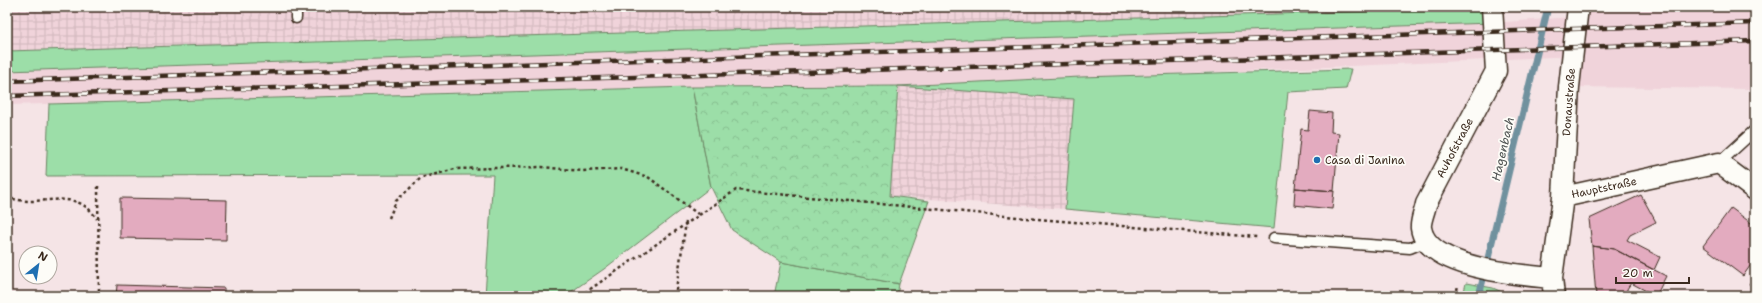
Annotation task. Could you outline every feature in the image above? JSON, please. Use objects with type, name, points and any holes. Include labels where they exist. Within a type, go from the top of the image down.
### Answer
[{"type":"street","name":"Auhofstraße","points":[[1427,241],[1421,228],[1426,204],[1496,70],[1492,7]]},
{"type":"street","name":"Donaustraße","points":[[1563,197],[1569,87],[1578,7]]},
{"type":"street","points":[[1719,163],[1755,190]]},
{"type":"street","name":"Hauptstraße","points":[[1553,287],[1563,197],[1719,163]]},
{"type":"street","points":[[1427,241],[1436,251],[1470,266],[1553,287]]},
{"type":"lane","points":[[296,7],[296,18]]},
{"type":"lane","points":[[1719,163],[1755,130]]},
{"type":"lane","points":[[1274,238],[1410,248],[1427,241]]},
{"type":"path","points":[[389,218],[396,201],[421,178],[455,169],[542,167],[582,171],[621,168],[648,177],[698,214]]},
{"type":"path","points":[[98,186],[99,296]]},
{"type":"path","points":[[580,296],[686,222],[736,190],[1037,219],[1274,238]]},
{"type":"path","points":[[7,198],[27,201],[69,199],[83,204],[93,212],[98,220]]},
{"type":"path","points":[[675,296],[686,222]]},
{"type":"shaded area","points":[[7,7],[1481,7],[1481,8],[7,51]]},
{"type":"shaded area","points":[[1588,7],[1755,7],[1755,89],[1569,87],[1576,56],[898,86],[692,87],[7,105],[7,71],[1493,23],[1585,16]]},
{"type":"shaded area","points":[[898,86],[1074,99],[1065,209],[890,196]]},
{"type":"green space","points":[[1492,8],[1493,23],[7,71],[7,51]]},
{"type":"green space","points":[[1351,69],[1346,89],[1288,92],[1274,228],[1065,209],[1074,99],[898,86],[1080,77]]},
{"type":"green space","points":[[898,86],[890,196],[929,201],[899,284],[781,262],[732,230],[711,187],[692,87]]},
{"type":"green space","points":[[692,87],[711,187],[604,269],[565,296],[485,296],[493,175],[46,176],[49,104]]},
{"type":"green space","points":[[781,262],[899,284],[897,296],[774,296]]},
{"type":"green space","points":[[1466,283],[1493,288],[1511,296],[1463,296]]},
{"type":"building","points":[[74,7],[118,7],[118,9],[74,9]]},
{"type":"building","points":[[191,7],[224,7],[191,8]]},
{"type":"building","name":"Casa di Janina","points":[[1310,111],[1332,113],[1331,132],[1339,133],[1334,191],[1295,188],[1301,129],[1308,130]]},
{"type":"building","points":[[1295,188],[1334,191],[1332,209],[1294,205]]},
{"type":"building","points":[[1641,195],[1656,222],[1630,235],[1627,240],[1660,257],[1654,270],[1614,249],[1592,246],[1589,219]]},
{"type":"building","points":[[120,198],[227,200],[226,240],[120,238]]},
{"type":"building","points":[[1731,208],[1755,226],[1755,259],[1743,276],[1703,246]]},
{"type":"building","points":[[1592,246],[1614,249],[1666,276],[1656,296],[1631,283],[1627,289],[1627,296],[1596,296]]},
{"type":"building","points":[[1755,276],[1755,288],[1749,284]]},
{"type":"building","points":[[117,285],[224,288],[224,296],[116,296]]},
{"type":"waterway","name":"Hagenbach","points":[[1479,296],[1548,7]]},
{"type":"railway","points":[[7,81],[1755,23]]},
{"type":"railway","points":[[7,96],[1201,60],[1755,41]]},
{"type":"place","name":"Casa di Janina","points":[[1317,160]]}]
